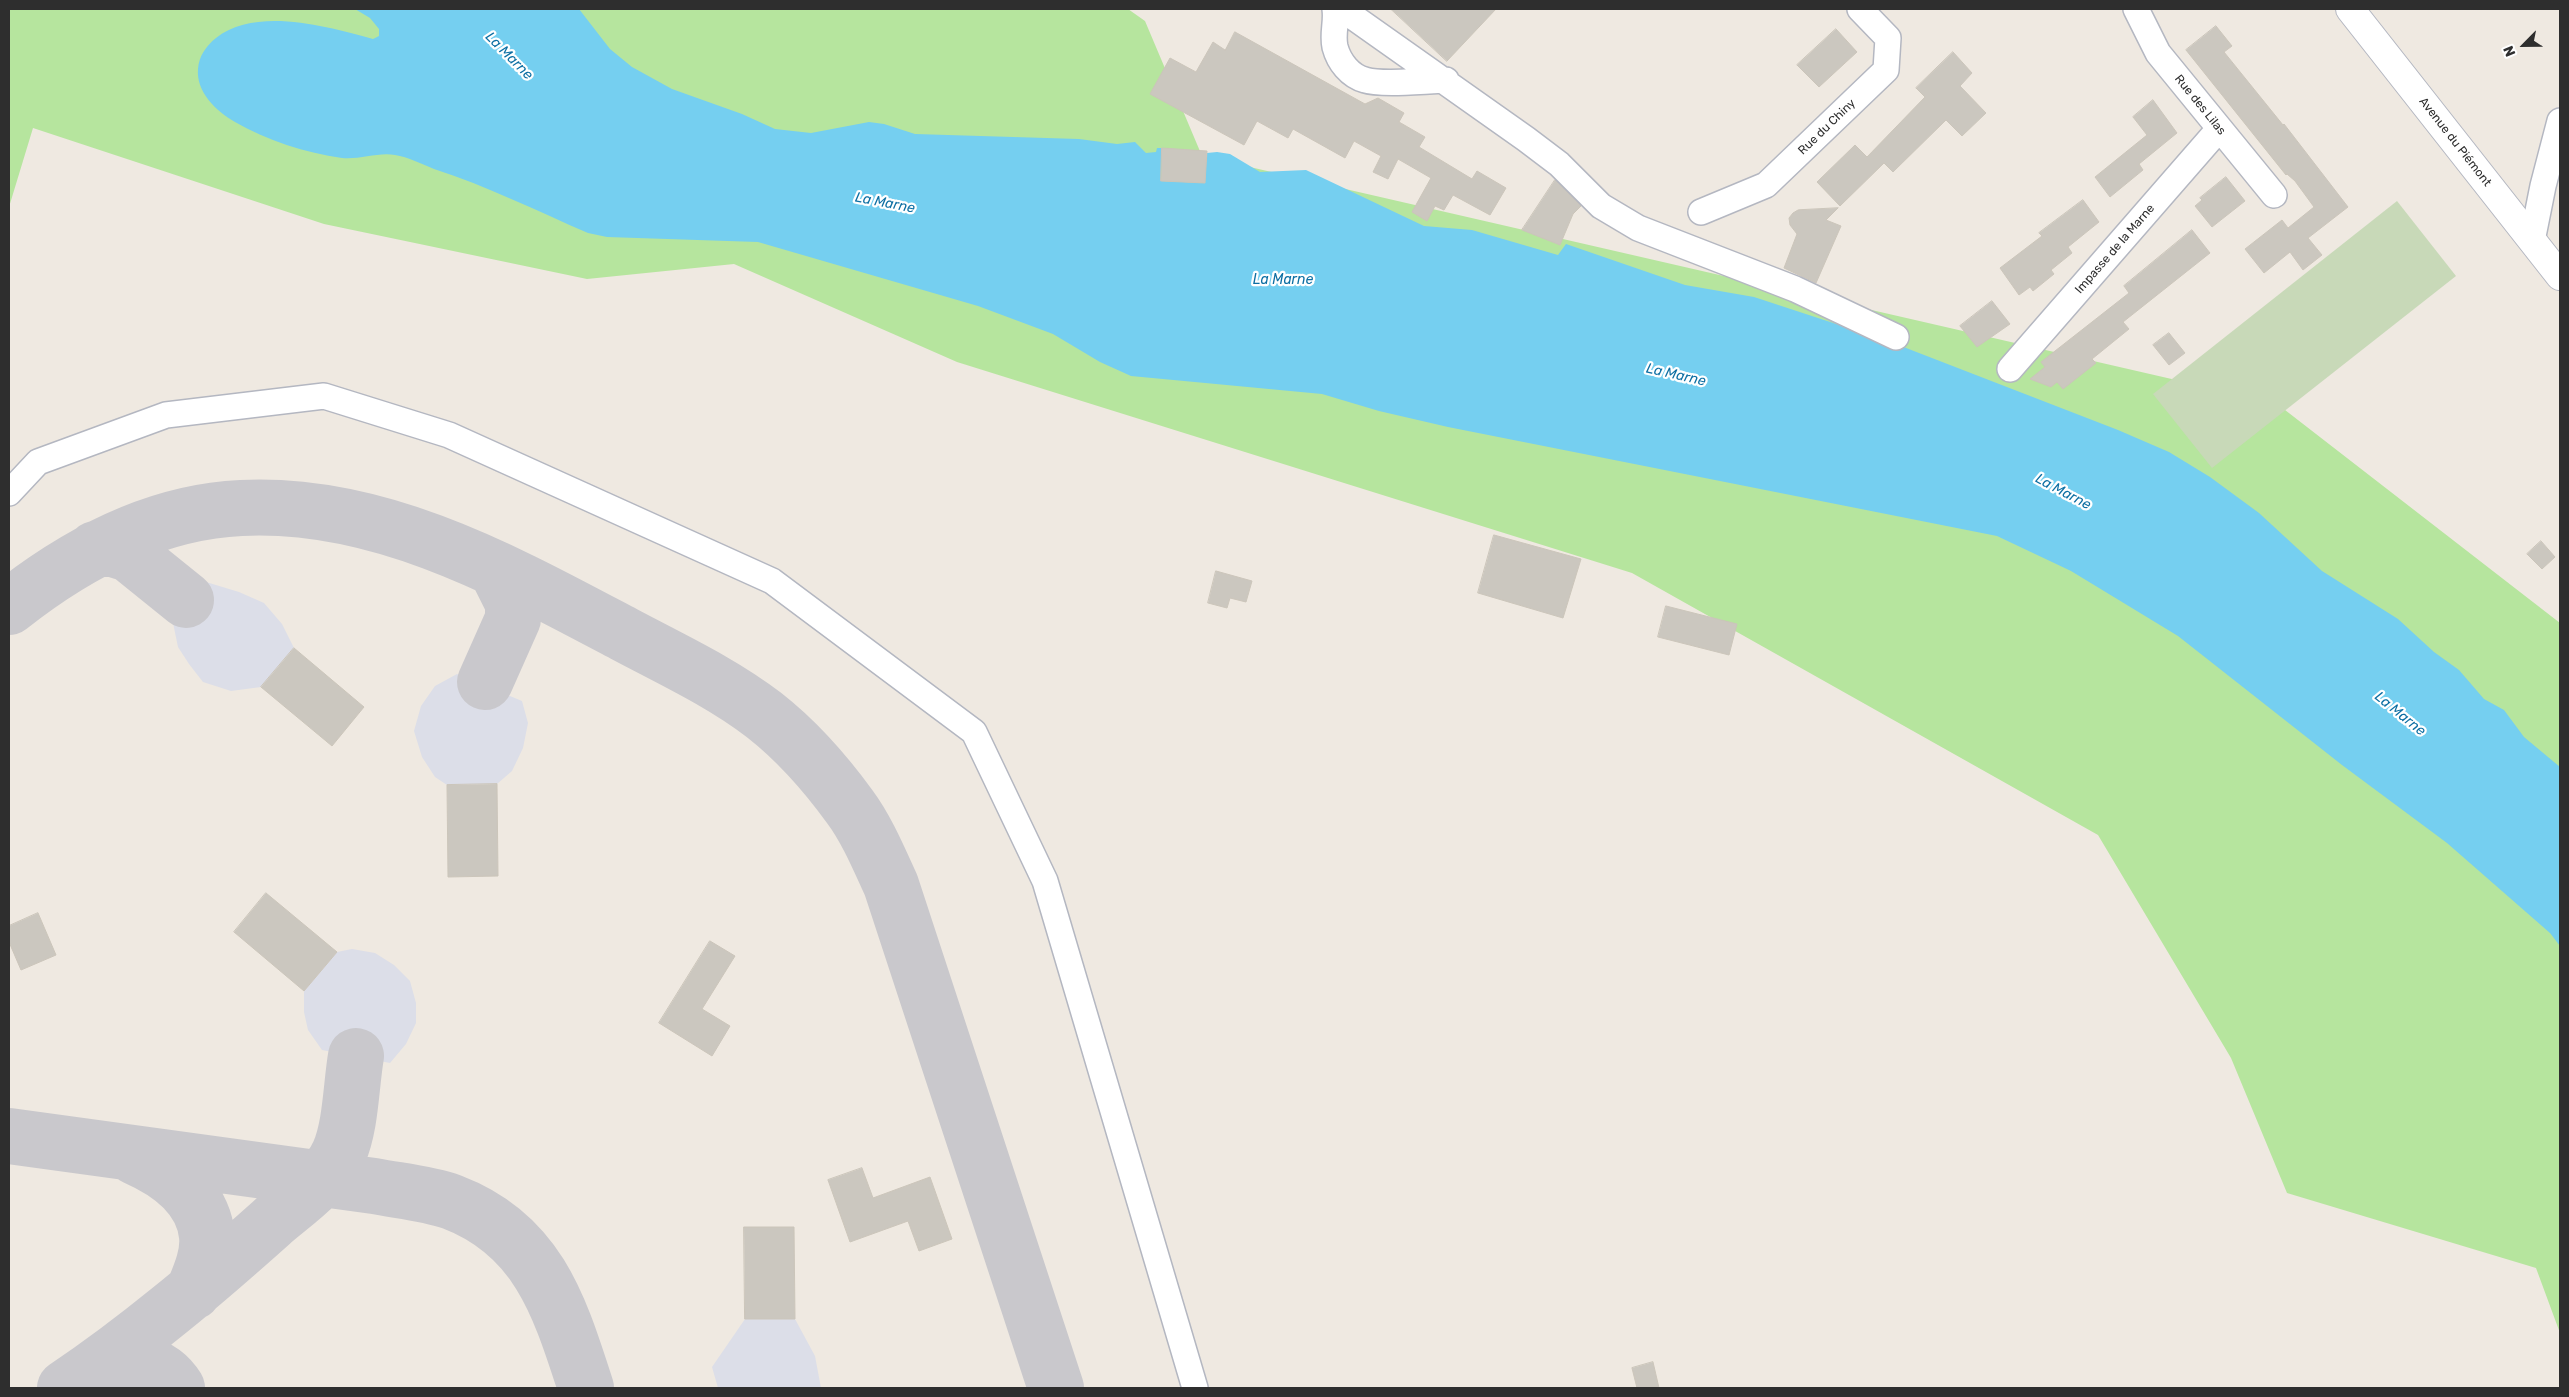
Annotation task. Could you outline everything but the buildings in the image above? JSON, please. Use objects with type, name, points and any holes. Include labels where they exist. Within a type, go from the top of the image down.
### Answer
[{"type":"main road","name":"Avenue du Piémont","points":[[2350,9],[2560,276]]},
{"type":"street","points":[[1335,9],[1334,45],[1343,65],[1352,74],[1365,80],[1377,81],[1446,80]]},
{"type":"street","points":[[1342,9],[1446,80],[1559,164],[1601,206],[1638,228],[1795,290],[1896,337]]},
{"type":"street","name":"Rue du Chiny","points":[[1701,212],[1766,185],[1886,70],[1888,38],[1860,9]]},
{"type":"street","name":"Rue des Lilas","points":[[2136,9],[2158,53],[2274,195]]},
{"type":"street","points":[[2532,241],[2543,186],[2560,121]]},
{"type":"street","name":"Impasse de la Marne","points":[[2010,369],[2219,129]]},
{"type":"street","points":[[9,493],[38,462],[166,414],[324,396],[449,435],[772,582],[974,732],[1045,881],[1195,1388]]},
{"type":"shaded area","points":[[206,582],[239,592],[264,603],[282,624],[294,648],[261,687],[231,691],[203,682],[178,647],[172,618]]},
{"type":"shaded area","points":[[457,674],[522,701],[528,723],[523,748],[512,771],[497,784],[447,785],[435,777],[422,757],[414,731],[421,706],[435,686]]},
{"type":"shaded area","points":[[352,949],[375,953],[394,965],[410,981],[416,1003],[416,1023],[406,1044],[390,1063],[322,1050],[308,1030],[304,1012],[304,991],[337,952]]},
{"type":"shaded area","points":[[745,1319],[795,1319],[815,1356],[821,1388],[718,1388],[712,1367]]},
{"type":"green space","points":[[9,9],[1128,9],[1145,21],[1202,156],[2276,403],[2560,623],[2560,1333],[2536,1268],[2287,1193],[2231,1058],[2098,835],[1632,573],[957,362],[734,264],[587,279],[324,224],[33,128],[9,207]]},
{"type":"green space","points":[[2397,201],[2456,276],[2212,468],[2153,394]]},
{"type":"water","name":"La Marne","points":[[355,9],[579,9],[610,49],[632,67],[672,89],[742,114],[775,129],[811,133],[869,122],[884,124],[915,134],[1079,139],[1117,144],[1135,142],[1146,153],[1156,152],[1157,148],[1162,148],[1161,181],[1204,183],[1207,153],[1217,152],[1230,154],[1260,172],[1306,170],[1424,226],[1472,230],[1558,255],[1566,244],[1685,285],[1754,297],[1888,341],[2118,430],[2169,452],[2210,477],[2259,513],[2322,571],[2398,619],[2434,652],[2459,670],[2484,699],[2504,710],[2524,737],[2560,767],[2560,946],[2550,933],[2447,843],[2342,765],[2178,636],[2071,571],[1997,536],[1448,427],[1379,411],[1322,394],[1131,376],[1100,362],[1053,334],[978,306],[758,242],[607,237],[588,233],[493,191],[405,157],[389,154],[342,158],[300,149],[260,135],[235,122],[214,106],[204,93],[198,77],[201,56],[212,41],[233,28],[252,23],[272,21],[293,22],[335,29],[373,39],[379,36],[379,29],[370,18]]},
{"type":"taxiway","points":[[9,607],[61,570],[89,553],[147,527],[209,511],[241,508],[292,509],[342,516],[391,528],[440,545],[533,587],[696,672],[748,703],[788,735],[831,782],[856,816],[891,885],[1056,1388]]},
{"type":"taxiway","points":[[95,549],[113,549],[129,554],[186,600]]},
{"type":"taxiway","points":[[485,682],[513,619],[513,603],[496,569]]},
{"type":"taxiway","points":[[65,1388],[119,1350],[171,1309],[318,1183],[333,1164],[343,1142],[356,1056]]},
{"type":"taxiway","points":[[9,1136],[374,1186],[423,1194],[452,1202],[482,1216],[506,1234],[526,1254],[542,1277],[555,1303],[586,1388]]},
{"type":"taxiway","points":[[135,1157],[172,1178],[191,1197],[199,1209],[207,1236],[207,1250],[193,1292]]},
{"type":"taxiway","points":[[99,1365],[121,1361],[142,1363],[162,1372],[177,1388]]}]
